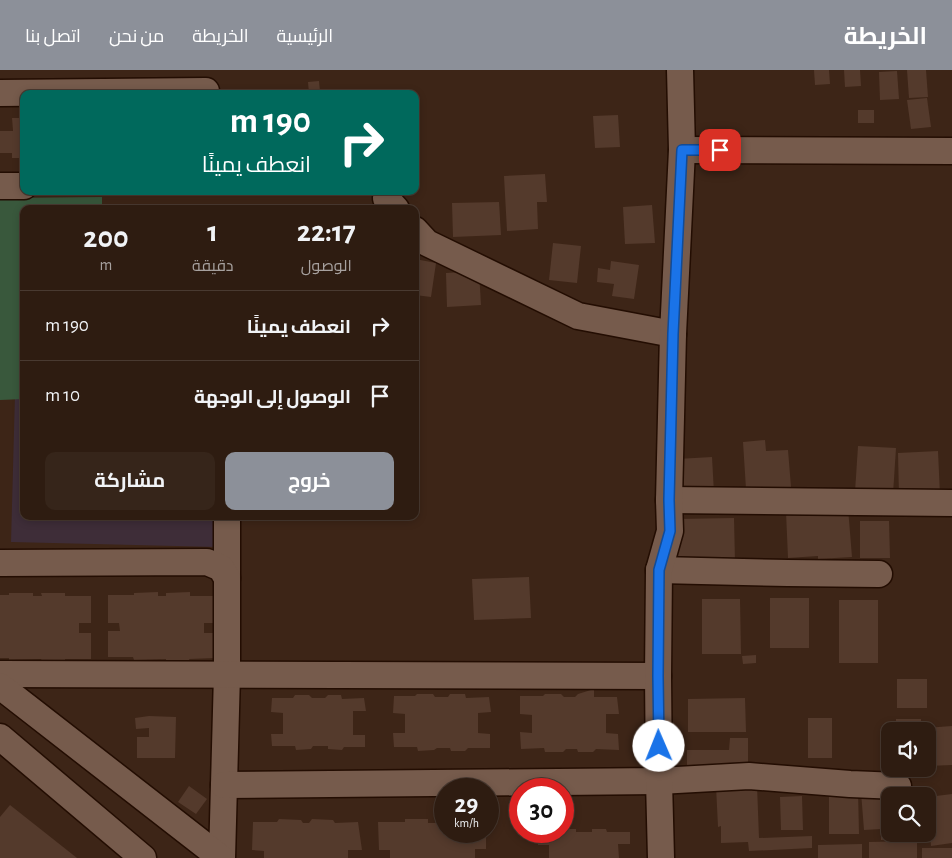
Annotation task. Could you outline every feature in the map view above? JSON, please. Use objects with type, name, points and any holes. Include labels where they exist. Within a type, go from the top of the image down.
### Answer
[{"type":"street","points":[[661,858],[658,676],[659,570],[670,531],[673,334],[682,150],[680,70]]},
{"type":"street","points":[[78,90],[207,85]]},
{"type":"street","points":[[0,93],[20,92]]},
{"type":"street","points":[[682,150],[952,151]]},
{"type":"street","points":[[0,186],[20,186]]},
{"type":"street","points":[[419,234],[427,243],[578,316],[673,334]]},
{"type":"street","points":[[669,500],[952,503]]},
{"type":"street","points":[[221,858],[227,674],[227,520]]},
{"type":"street","points":[[0,563],[208,562],[221,568],[227,578]]},
{"type":"street","points":[[659,570],[879,574]]},
{"type":"street","points":[[0,674],[658,676]]},
{"type":"street","points":[[0,686],[221,858]]},
{"type":"street","points":[[0,737],[143,858]]},
{"type":"street","points":[[224,785],[659,781],[749,776],[898,786]]},
{"type":"shaded area","points":[[15,395],[20,395],[20,520],[216,520],[217,547],[11,542]]},
{"type":"green space","points":[[102,197],[102,205],[20,205],[20,399],[0,400],[0,198]]},
{"type":"building","points":[[814,70],[829,70],[830,84],[815,85]]},
{"type":"building","points":[[844,70],[860,70],[861,86],[845,87]]},
{"type":"building","points":[[907,70],[926,70],[928,97],[909,98]]},
{"type":"building","points":[[897,71],[899,99],[880,100],[879,72]]},
{"type":"building","points":[[319,81],[320,90],[309,90],[308,82]]},
{"type":"building","points":[[927,98],[931,127],[911,129],[907,100]]},
{"type":"building","points":[[858,110],[874,110],[874,123],[858,123]]},
{"type":"building","points":[[618,115],[620,147],[595,148],[593,116]]},
{"type":"building","points":[[12,118],[20,118],[20,158],[12,158],[12,153],[0,153],[0,131],[13,131]]},
{"type":"building","points":[[545,174],[547,202],[537,202],[538,229],[507,231],[504,176]]},
{"type":"building","points":[[499,202],[501,235],[453,237],[452,203]]},
{"type":"building","points":[[652,205],[655,243],[625,244],[623,207]]},
{"type":"building","points":[[553,243],[581,246],[577,283],[549,280]]},
{"type":"building","points":[[419,260],[436,263],[431,297],[419,296]]},
{"type":"building","points":[[611,261],[639,265],[634,299],[612,296],[614,284],[597,282],[598,268],[610,270]]},
{"type":"building","points":[[479,271],[481,305],[447,307],[446,273]]},
{"type":"building","points":[[765,440],[766,451],[788,450],[791,487],[746,489],[743,442]]},
{"type":"building","points":[[858,446],[896,448],[893,494],[855,492]]},
{"type":"building","points":[[938,451],[940,495],[899,496],[898,453]]},
{"type":"building","points":[[712,457],[714,493],[679,494],[677,459]]},
{"type":"building","points":[[848,508],[852,557],[818,559],[818,556],[788,558],[786,512]]},
{"type":"building","points":[[734,518],[735,562],[677,563],[677,519]]},
{"type":"building","points":[[860,521],[889,521],[890,558],[860,558]]},
{"type":"building","points":[[529,577],[531,618],[474,620],[472,579]]},
{"type":"building","points":[[158,592],[158,596],[166,596],[166,593],[190,592],[190,596],[216,596],[216,623],[204,623],[204,633],[216,633],[216,658],[166,661],[166,659],[134,660],[133,657],[108,657],[108,631],[120,631],[119,623],[108,623],[108,595],[134,595],[134,593]]},
{"type":"building","points":[[9,593],[33,593],[33,596],[42,596],[41,593],[65,593],[65,596],[91,596],[91,623],[79,623],[79,633],[91,633],[91,659],[42,661],[41,659],[9,660],[9,658],[0,658],[0,595],[9,595]]},
{"type":"building","points":[[770,598],[809,598],[809,648],[770,648]]},
{"type":"building","points":[[702,599],[740,599],[741,654],[702,654]]},
{"type":"building","points":[[839,600],[878,600],[878,663],[839,663]]},
{"type":"building","points":[[756,655],[756,663],[743,664],[742,656]]},
{"type":"building","points":[[897,679],[927,679],[927,708],[897,708]]},
{"type":"building","points":[[594,689],[594,697],[617,697],[619,714],[606,714],[606,733],[618,734],[619,750],[596,749],[593,752],[578,752],[577,749],[566,749],[563,752],[545,752],[544,748],[521,749],[520,732],[532,733],[532,715],[520,714],[520,696],[561,694],[564,697],[575,697],[578,694]]},
{"type":"building","points":[[417,694],[433,694],[435,697],[465,694],[466,698],[489,697],[491,712],[478,713],[478,733],[490,734],[490,748],[468,748],[465,751],[451,751],[450,748],[437,748],[434,750],[418,751],[417,747],[394,747],[393,733],[405,733],[405,714],[393,713],[394,696],[415,696]]},
{"type":"building","points":[[295,695],[309,695],[312,698],[341,695],[342,699],[364,698],[366,711],[353,711],[353,735],[365,735],[365,747],[344,747],[342,750],[328,749],[328,746],[313,746],[311,749],[296,750],[295,746],[272,746],[271,734],[283,734],[283,713],[271,712],[272,698],[293,698]]},
{"type":"building","points":[[745,698],[746,732],[688,732],[688,699]]},
{"type":"building","points":[[149,716],[176,717],[175,758],[137,758],[137,737],[149,737],[149,728],[136,729],[135,718]]},
{"type":"building","points":[[808,718],[832,718],[832,758],[808,758]]},
{"type":"building","points":[[896,719],[921,719],[921,722],[896,722]]},
{"type":"building","points":[[952,726],[952,765],[936,766],[936,727]]},
{"type":"building","points":[[730,738],[748,738],[748,773],[687,773],[687,750],[729,750]]},
{"type":"building","points":[[757,785],[759,838],[812,836],[812,848],[749,851],[748,842],[721,843],[721,826],[718,827],[716,786]]},
{"type":"building","points":[[189,786],[207,799],[196,814],[178,802]]},
{"type":"building","points":[[829,790],[858,790],[859,834],[829,834]]},
{"type":"building","points":[[880,790],[881,829],[864,830],[861,792]]},
{"type":"building","points":[[952,794],[952,843],[931,846],[931,842],[936,842],[936,796]]},
{"type":"building","points":[[802,796],[803,830],[781,830],[780,797]]},
{"type":"building","points":[[10,805],[77,858],[0,858],[0,817]]},
{"type":"building","points":[[279,819],[301,820],[303,823],[309,823],[312,819],[333,820],[335,823],[358,822],[362,850],[348,850],[348,858],[264,858],[264,851],[252,850],[253,822],[277,822]]},
{"type":"building","points":[[405,819],[428,819],[428,823],[434,823],[434,843],[486,843],[486,849],[475,849],[475,858],[390,858],[390,850],[379,850],[378,822],[405,822]]},
{"type":"building","points":[[574,829],[576,829],[576,832],[592,832],[592,829],[606,829],[607,832],[630,832],[630,844],[618,844],[619,858],[549,858],[549,845],[538,845],[538,843],[574,843]]},
{"type":"building","points":[[869,842],[917,842],[917,858],[869,858]]},
{"type":"building","points":[[862,844],[862,858],[818,858],[818,845]]},
{"type":"building","points":[[922,848],[952,848],[952,858],[922,858]]},
{"type":"route","points":[[659,746],[659,570],[670,531],[673,334],[682,150],[720,150]]}]
